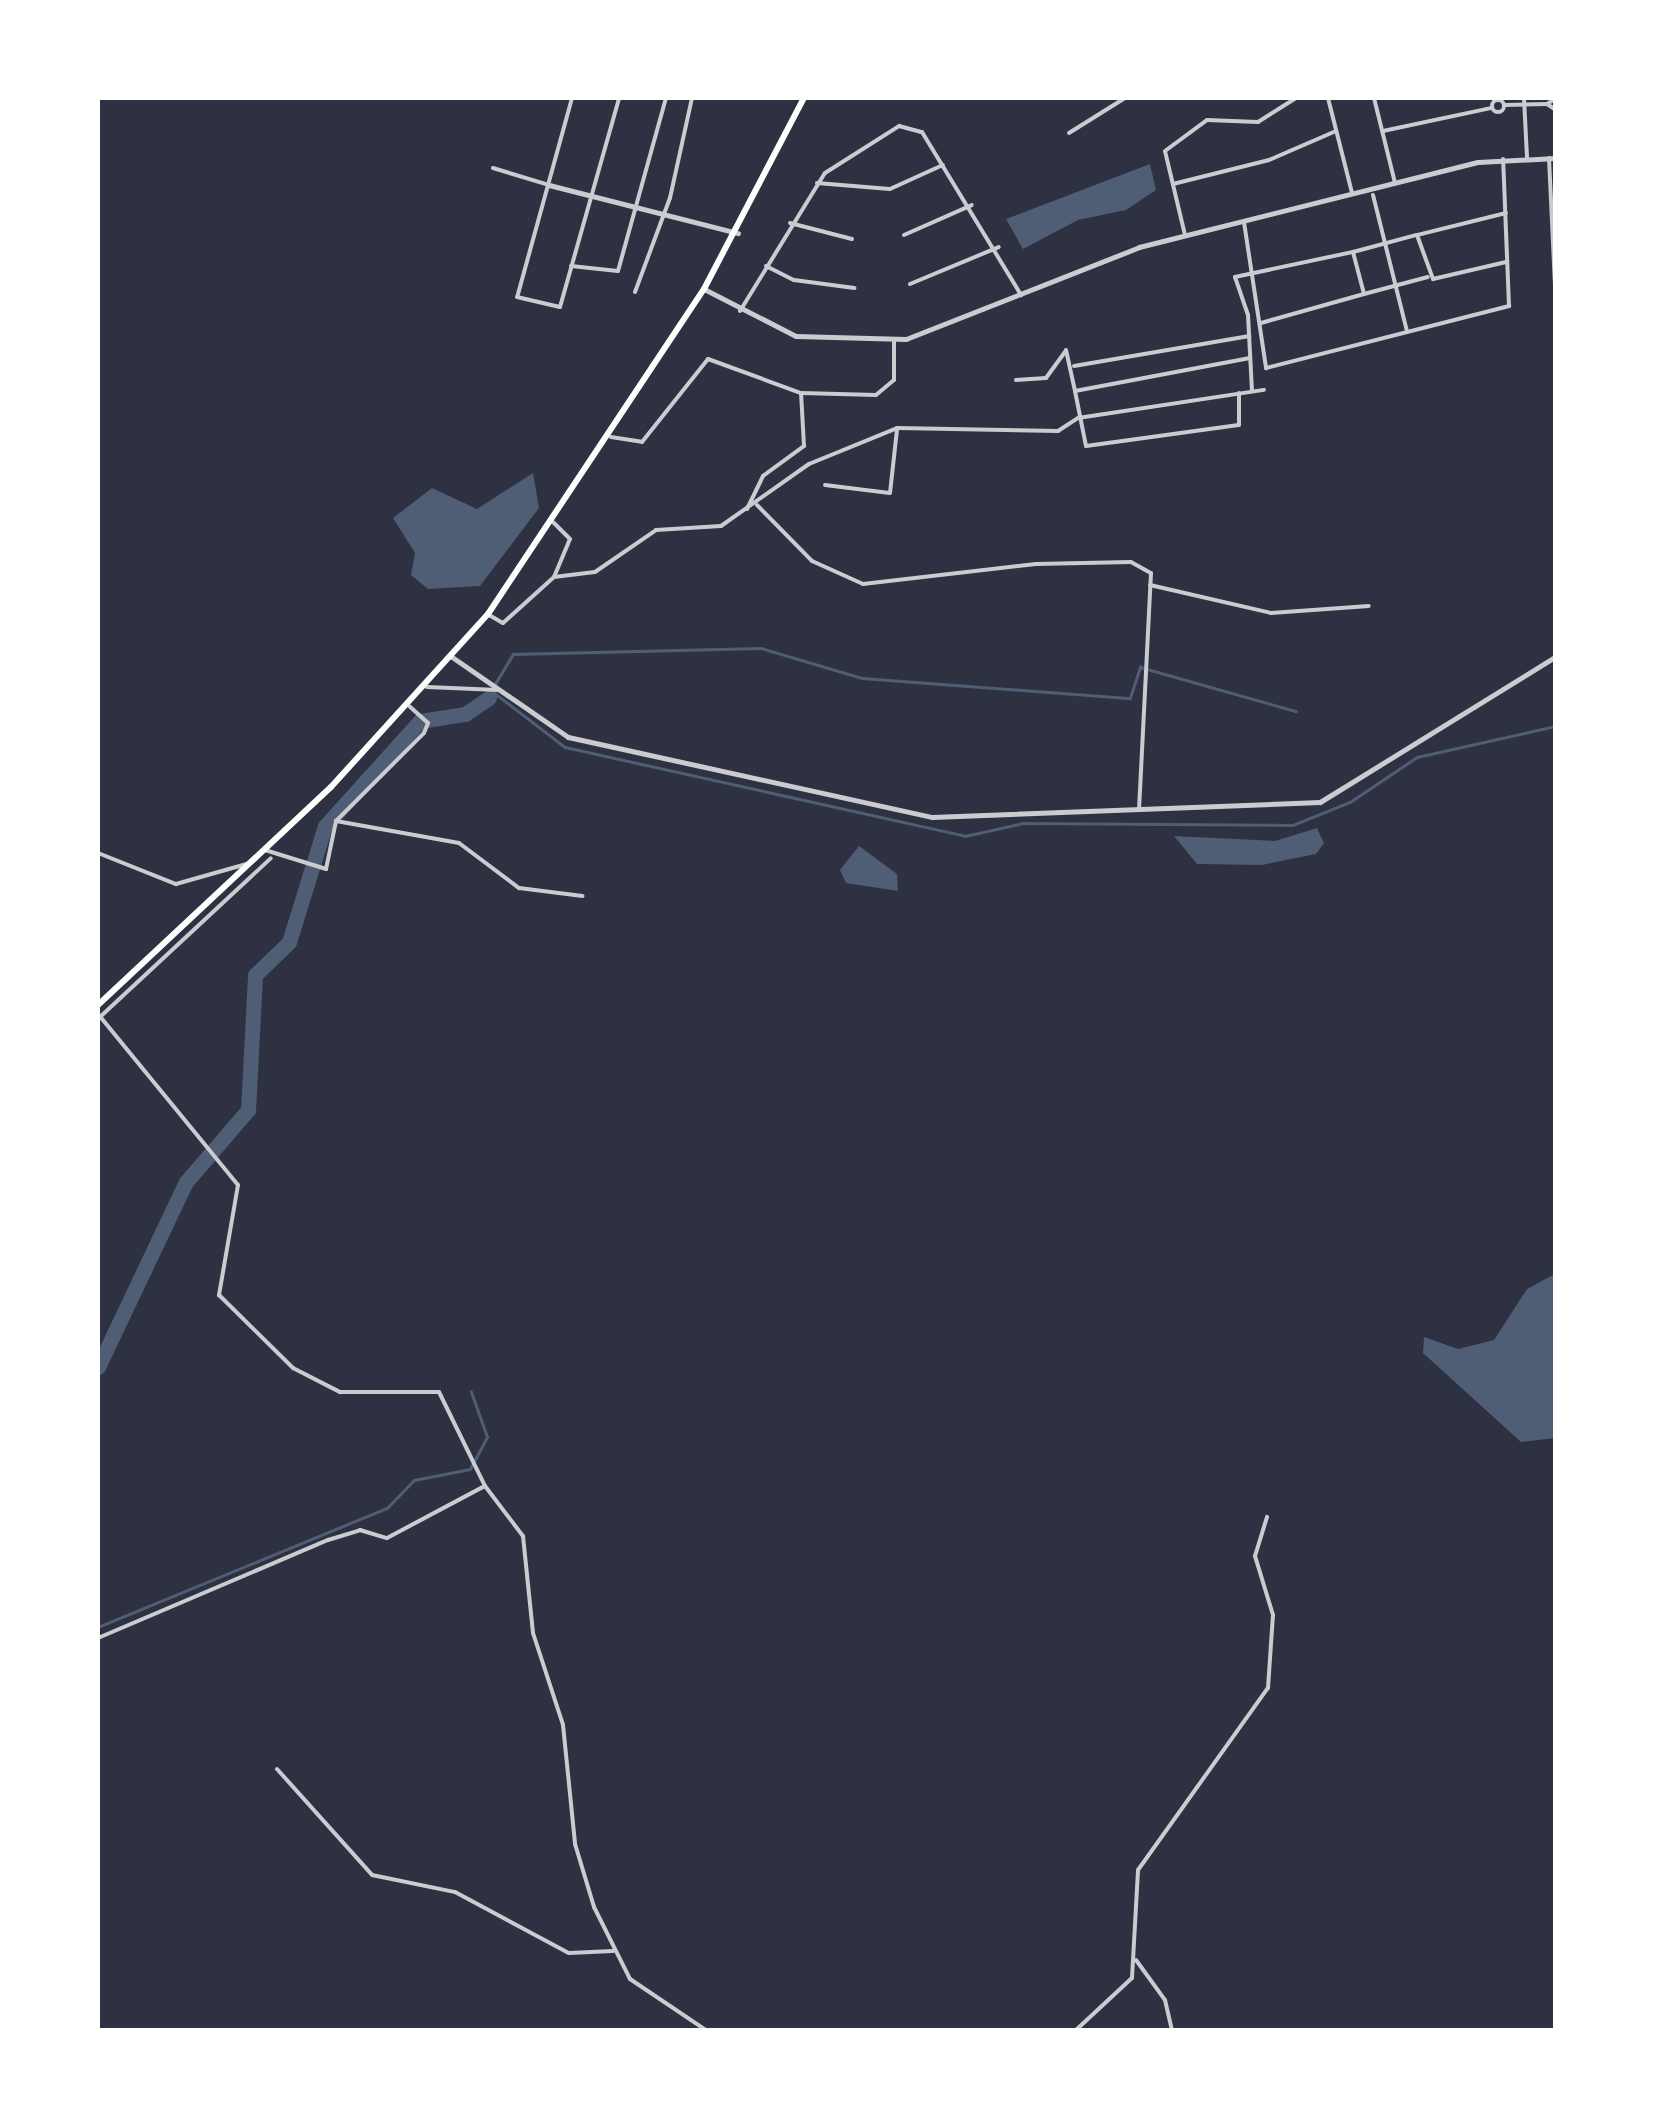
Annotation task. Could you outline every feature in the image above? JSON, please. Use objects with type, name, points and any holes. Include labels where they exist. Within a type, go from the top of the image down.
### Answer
[{"type":"main road","points":[[98,1006],[265,850],[410,706],[488,614],[611,437],[738,234],[804,98]]},
{"type":"street","points":[[572,98],[517,297],[560,308],[619,98]]},
{"type":"street","points":[[571,266],[618,270],[666,98]]},
{"type":"street","points":[[635,292],[664,218],[692,98]]},
{"type":"street","points":[[1068,133],[1125,98]]},
{"type":"street","points":[[1185,235],[1164,151],[1196,126],[1258,122],[1296,98]]},
{"type":"street","points":[[1328,98],[1352,194]]},
{"type":"street","points":[[1374,98],[1395,183]]},
{"type":"street","points":[[1547,104],[1556,98]]},
{"type":"street","points":[[1383,132],[1525,101],[1547,104],[1556,110]]},
{"type":"street","points":[[1525,101],[1527,157]]},
{"type":"street","points":[[740,311],[817,183],[899,126],[922,132],[999,247],[1021,295]]},
{"type":"street","points":[[1173,184],[1268,160],[1336,130]]},
{"type":"street","points":[[704,289],[740,311],[809,338],[894,340],[1185,235],[1395,183],[1527,157],[1552,158],[1556,306]]},
{"type":"street","points":[[1244,220],[1256,274],[1266,368],[1509,306],[1503,159]]},
{"type":"street","points":[[817,183],[890,189],[943,165]]},
{"type":"street","points":[[493,168],[664,218],[738,234]]},
{"type":"street","points":[[1373,195],[1407,332]]},
{"type":"street","points":[[904,234],[972,205]]},
{"type":"street","points":[[1252,392],[1249,336],[1235,278],[1506,213]]},
{"type":"street","points":[[790,224],[852,239]]},
{"type":"street","points":[[1417,235],[1428,277]]},
{"type":"street","points":[[910,284],[999,247]]},
{"type":"street","points":[[1353,252],[1364,294]]},
{"type":"street","points":[[1261,322],[1428,277],[1508,262]]},
{"type":"street","points":[[766,266],[808,284],[854,288]]},
{"type":"street","points":[[1074,366],[1249,336]]},
{"type":"street","points":[[611,437],[642,442],[708,358],[801,393],[876,395],[894,380],[894,340]]},
{"type":"street","points":[[1016,380],[1046,378],[1062,351],[1074,366],[1078,418],[1086,446],[1239,425],[1239,394]]},
{"type":"street","points":[[1075,391],[1250,358]]},
{"type":"street","points":[[554,577],[595,572],[640,534],[721,526],[809,464],[897,428],[1058,431],[1078,418],[1264,390]]},
{"type":"street","points":[[747,509],[763,476],[804,446],[801,393]]},
{"type":"street","points":[[825,485],[890,493],[897,428]]},
{"type":"street","points":[[756,503],[812,561],[863,584],[1131,562],[1151,573],[1139,810]]},
{"type":"street","points":[[488,614],[504,623],[554,577],[570,539],[554,523]]},
{"type":"street","points":[[1150,586],[1271,612],[1369,606]]},
{"type":"street","points":[[452,657],[568,737],[900,816],[1139,810],[1334,798],[1556,656]]},
{"type":"street","points":[[426,687],[498,690]]},
{"type":"street","points":[[265,850],[270,858],[326,869],[336,821],[424,732],[428,723],[410,706]]},
{"type":"street","points":[[336,821],[459,843],[519,888],[583,896]]},
{"type":"street","points":[[98,853],[176,884],[250,863]]},
{"type":"street","points":[[270,858],[99,1016],[238,1186],[219,1294],[293,1368],[340,1392],[438,1392],[485,1486],[523,1536],[533,1634],[569,1758],[575,1844],[613,1951],[630,1979],[706,2030]]},
{"type":"street","points":[[98,1638],[328,1540],[360,1530],[387,1538],[485,1486]]},
{"type":"street","points":[[1076,2030],[1123,1994],[1136,1960],[1130,1903],[1138,1870],[1268,1688],[1273,1614],[1255,1556],[1267,1517]]},
{"type":"street","points":[[277,1769],[372,1875],[455,1892],[569,1953],[613,1951]]},
{"type":"street","points":[[1136,1960],[1166,2000],[1172,2030]]},
{"type":"water","points":[[1150,164],[1156,190],[1126,210],[1078,220],[1023,249],[1006,219]]},
{"type":"water","points":[[533,473],[539,508],[480,586],[428,589],[411,575],[415,553],[393,518],[432,488],[477,509]]},
{"type":"water","points":[[1317,828],[1324,843],[1316,854],[1262,865],[1197,864],[1174,836],[1275,841]]},
{"type":"water","points":[[859,846],[897,874],[898,891],[846,883],[840,870]]},
{"type":"water","points":[[1555,1274],[1555,1438],[1521,1442],[1423,1353],[1424,1337],[1458,1349],[1494,1340],[1527,1289]]},
{"type":"waterway","points":[[495,684],[513,654],[761,648],[862,678],[1130,698],[1140,667],[1296,711]]},
{"type":"waterway","points":[[492,691],[565,747],[965,836],[1023,823],[1293,825],[1350,802],[1417,757],[1556,726]]},
{"type":"waterway","points":[[98,1367],[186,1182],[248,1110],[255,975],[289,942],[325,826],[420,721],[465,714],[489,698]]},
{"type":"waterway","points":[[98,1627],[387,1508],[414,1480],[470,1469],[487,1437],[471,1392]]}]
